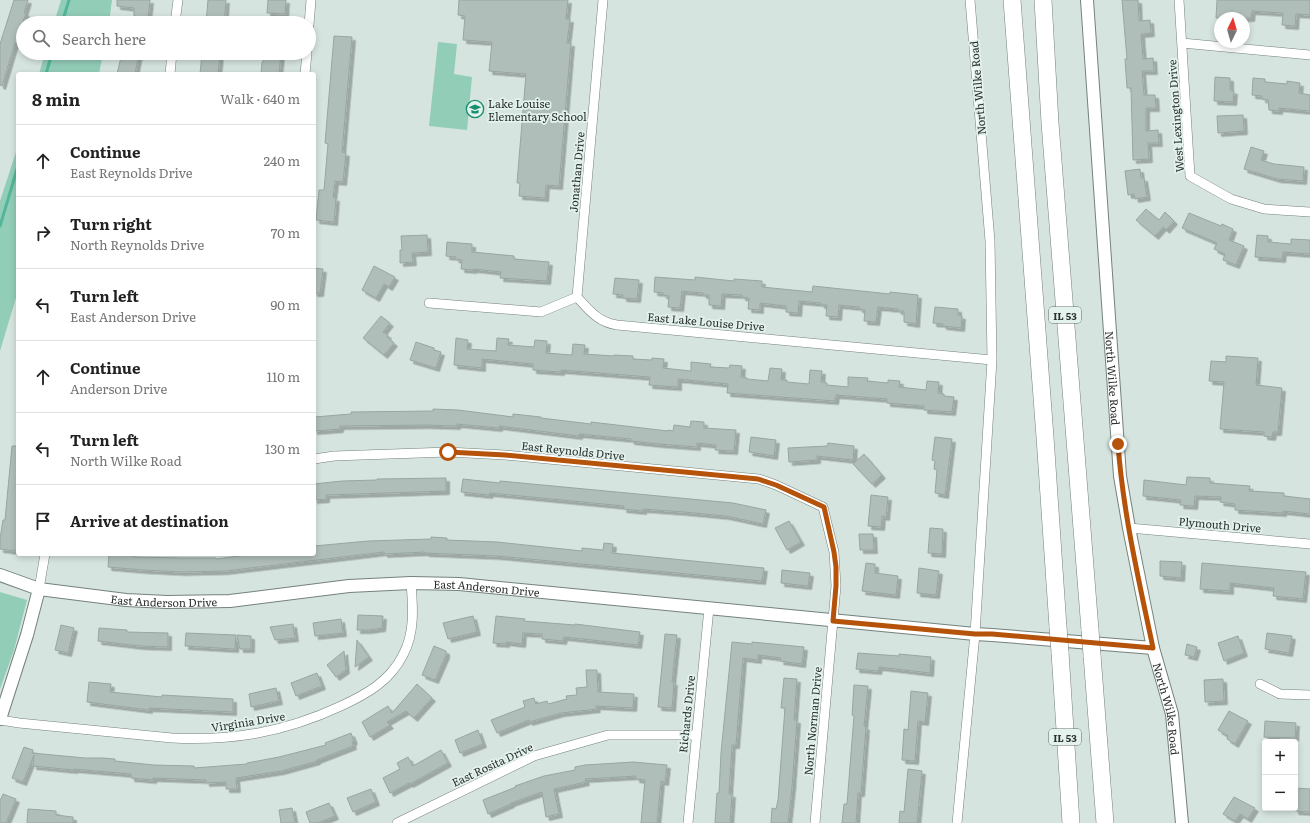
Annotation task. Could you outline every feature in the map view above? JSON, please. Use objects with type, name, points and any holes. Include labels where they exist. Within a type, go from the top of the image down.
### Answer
[{"type":"highway","name":"IL 53","points":[[1012,0],[1046,444],[1071,823]]},
{"type":"highway","name":"IL 53","points":[[1043,0],[1050,123],[1105,823]]},
{"type":"street","points":[[176,16],[178,0]]},
{"type":"street","points":[[310,16],[311,0]]},
{"type":"street","name":"Jonathan Drive","points":[[577,298],[603,0]]},
{"type":"street","name":"North Wilke Road","points":[[957,823],[975,634],[992,360],[990,241],[970,0]]},
{"type":"street","name":"North Wilke Road","points":[[1087,0],[1120,476],[1153,648],[1172,714],[1182,823]]},
{"type":"street","name":"West Lexington Drive","points":[[1179,0],[1190,176],[1231,198],[1264,209],[1310,212]]},
{"type":"street","points":[[1182,43],[1310,55]]},
{"type":"street","points":[[170,72],[171,60]]},
{"type":"street","points":[[305,72],[306,60]]},
{"type":"street","points":[[429,303],[540,312],[577,298]]},
{"type":"street","name":"East Lake Louise Drive","points":[[577,298],[596,318],[604,322],[617,325],[992,360]]},
{"type":"street","name":"East Reynolds Drive","points":[[316,458],[448,452],[490,454],[758,479],[776,485],[824,507]]},
{"type":"street","name":"North Norman Drive","points":[[815,823],[836,586],[834,552],[824,507]]},
{"type":"street","name":"Plymouth Drive","points":[[1129,528],[1310,544]]},
{"type":"street","points":[[0,719],[27,636],[40,589],[45,556]]},
{"type":"street","name":"East Anderson Drive","points":[[0,575],[40,589],[126,600],[167,602],[230,602],[349,586],[411,583],[479,585],[833,621],[1153,648]]},
{"type":"street","name":"Virginia Drive","points":[[0,719],[27,724],[165,738],[194,739],[216,739],[259,734],[293,726],[322,715],[354,700],[371,691],[388,677],[404,655],[409,641],[413,617],[411,583]]},
{"type":"street","name":"Richards Drive","points":[[688,823],[709,608]]},
{"type":"street","points":[[1260,684],[1280,694],[1310,695]]},
{"type":"street","name":"East Rosita Drive","points":[[397,823],[534,756],[608,735],[696,735]]},
{"type":"green space","points":[[61,0],[112,0],[110,16],[56,16]]},
{"type":"green space","points":[[438,42],[457,44],[454,74],[472,77],[467,130],[429,126]]},
{"type":"green space","points":[[43,60],[102,60],[99,72],[40,72]]},
{"type":"green space","points":[[16,152],[16,298],[0,351],[0,201]]},
{"type":"green space","points":[[0,592],[27,600],[14,650],[0,689]]},
{"type":"building","points":[[14,0],[28,0],[24,13],[26,13],[25,16],[16,16],[16,43],[2,86],[0,85],[0,44]]},
{"type":"building","points":[[117,0],[150,0],[148,16],[134,16],[134,8],[117,6]]},
{"type":"building","points":[[208,0],[226,0],[225,16],[207,16]]},
{"type":"building","points":[[268,0],[286,0],[285,14],[267,13]]},
{"type":"building","points":[[459,0],[568,0],[566,19],[570,19],[567,43],[571,43],[559,186],[546,185],[545,198],[519,196],[520,183],[517,183],[526,74],[489,71],[492,42],[463,40],[465,16],[458,15]]},
{"type":"building","points":[[1122,0],[1138,0],[1139,21],[1150,20],[1151,33],[1141,34],[1143,59],[1153,58],[1154,71],[1142,71],[1144,95],[1155,95],[1156,108],[1146,108],[1146,131],[1158,130],[1159,143],[1148,143],[1149,159],[1133,160],[1131,88],[1127,88],[1125,59],[1127,59]]},
{"type":"building","points":[[1217,0],[1310,0],[1310,15],[1296,14],[1295,26],[1282,25],[1283,13],[1252,11],[1250,18],[1250,12],[1216,12]]},
{"type":"building","points":[[334,36],[352,37],[342,152],[346,153],[343,182],[335,181],[333,198],[336,198],[334,222],[316,220],[319,190],[324,190],[328,144],[325,143]]},
{"type":"building","points":[[120,60],[138,60],[135,72],[117,72]]},
{"type":"building","points":[[201,60],[219,60],[218,72],[200,72]]},
{"type":"building","points":[[263,60],[280,60],[279,72],[261,72]]},
{"type":"building","points":[[1215,77],[1230,78],[1230,90],[1234,91],[1233,102],[1214,101]]},
{"type":"building","points":[[1253,78],[1265,79],[1265,82],[1287,84],[1287,81],[1300,83],[1299,93],[1310,95],[1310,111],[1279,108],[1279,111],[1269,110],[1268,100],[1262,99],[1262,96],[1252,95]]},
{"type":"building","points":[[1243,115],[1244,131],[1218,133],[1217,116]]},
{"type":"building","points":[[1251,147],[1264,151],[1261,160],[1274,164],[1304,167],[1303,181],[1277,179],[1244,169]]},
{"type":"building","points":[[1140,169],[1141,178],[1144,178],[1147,197],[1135,199],[1134,194],[1128,195],[1125,171]]},
{"type":"building","points":[[1146,209],[1159,220],[1165,212],[1174,221],[1166,230],[1163,227],[1155,236],[1136,220]]},
{"type":"building","points":[[1189,213],[1221,226],[1222,224],[1233,229],[1229,240],[1244,246],[1236,265],[1223,260],[1225,254],[1214,249],[1217,243],[1182,228]]},
{"type":"building","points":[[427,235],[428,252],[412,253],[413,262],[400,263],[400,250],[402,250],[401,236]]},
{"type":"building","points":[[1257,235],[1268,236],[1268,242],[1291,244],[1291,239],[1310,240],[1310,254],[1283,252],[1282,259],[1255,257]]},
{"type":"building","points":[[447,242],[472,244],[472,252],[514,256],[514,259],[549,262],[547,281],[500,278],[501,272],[461,269],[462,260],[455,259],[456,257],[446,256]]},
{"type":"building","points":[[374,266],[395,277],[389,287],[384,284],[376,298],[362,290]]},
{"type":"building","points":[[316,268],[323,269],[320,293],[316,293]]},
{"type":"building","points":[[655,277],[695,280],[695,277],[734,281],[734,279],[762,281],[762,287],[812,292],[813,286],[890,294],[890,292],[918,295],[916,324],[904,322],[904,311],[878,307],[876,322],[864,321],[865,310],[859,309],[859,307],[839,305],[838,317],[826,316],[827,305],[821,305],[821,303],[799,301],[798,313],[786,312],[786,306],[760,303],[760,310],[748,309],[749,298],[742,297],[742,295],[722,294],[721,306],[709,305],[709,295],[682,291],[680,308],[668,307],[669,296],[663,295],[663,293],[654,292]]},
{"type":"building","points":[[615,278],[639,280],[637,299],[623,298],[623,295],[613,294]]},
{"type":"building","points":[[935,307],[958,309],[958,315],[962,316],[961,328],[933,323]]},
{"type":"building","points":[[381,316],[390,323],[383,332],[388,335],[387,337],[394,343],[384,355],[363,338]]},
{"type":"building","points":[[456,338],[468,340],[467,349],[496,351],[497,338],[509,339],[508,345],[534,347],[535,340],[547,341],[546,353],[572,355],[573,344],[585,345],[584,354],[633,356],[633,359],[664,359],[663,368],[691,371],[691,362],[711,364],[710,367],[729,368],[730,365],[742,366],[741,377],[768,381],[770,368],[782,369],[781,380],[809,384],[810,370],[822,371],[821,382],[827,383],[827,385],[848,387],[848,377],[868,378],[867,381],[888,383],[888,380],[900,381],[899,387],[926,390],[927,381],[939,382],[938,393],[944,394],[944,396],[954,397],[952,412],[924,410],[924,406],[887,403],[887,399],[836,395],[835,401],[727,393],[728,384],[678,379],[678,387],[649,385],[650,377],[561,370],[561,372],[533,370],[533,364],[482,359],[482,368],[454,365]]},
{"type":"building","points":[[416,342],[441,352],[436,368],[410,360]]},
{"type":"building","points":[[1226,356],[1258,358],[1256,385],[1282,388],[1278,432],[1273,432],[1272,437],[1264,436],[1264,432],[1220,429],[1224,382],[1209,381],[1211,361],[1226,362]]},
{"type":"building","points":[[433,409],[458,410],[513,417],[513,414],[591,424],[591,422],[668,431],[673,431],[674,425],[690,427],[691,421],[704,422],[704,428],[736,430],[734,451],[715,450],[716,445],[697,443],[697,447],[659,444],[631,441],[631,439],[579,434],[579,436],[499,426],[499,428],[457,424],[457,426],[340,426],[340,429],[316,431],[316,417],[351,414],[351,412],[433,411]]},
{"type":"building","points":[[751,437],[776,440],[774,456],[749,452]]},
{"type":"building","points":[[935,437],[952,439],[945,495],[935,493],[937,470],[934,469],[935,461],[932,460]]},
{"type":"building","points":[[828,443],[854,446],[853,460],[817,456],[817,460],[789,462],[788,448],[827,446]]},
{"type":"building","points":[[12,446],[16,446],[16,551],[0,549],[3,520],[5,520]]},
{"type":"building","points":[[864,454],[882,475],[872,484],[853,464]]},
{"type":"building","points":[[1187,477],[1210,478],[1210,483],[1250,486],[1249,491],[1284,493],[1284,496],[1310,499],[1310,514],[1283,511],[1283,513],[1235,510],[1235,504],[1220,502],[1221,497],[1195,496],[1194,506],[1180,505],[1181,500],[1143,496],[1144,480],[1186,485]]},
{"type":"building","points":[[446,478],[446,491],[326,495],[326,499],[316,500],[316,484],[377,479]]},
{"type":"building","points":[[463,479],[500,483],[500,481],[733,503],[766,510],[763,524],[726,516],[643,509],[643,511],[623,509],[624,506],[490,493],[489,495],[461,492]]},
{"type":"building","points":[[871,495],[888,497],[886,517],[882,516],[881,527],[868,526]]},
{"type":"building","points":[[789,521],[801,542],[787,550],[775,528]]},
{"type":"building","points":[[930,528],[943,529],[942,554],[928,553]]},
{"type":"building","points":[[859,534],[873,534],[874,550],[860,550]]},
{"type":"building","points":[[431,537],[447,538],[447,540],[497,542],[582,551],[582,548],[603,550],[604,543],[613,544],[612,553],[764,568],[762,581],[497,556],[425,552],[384,554],[384,552],[225,571],[182,572],[108,567],[109,556],[216,559],[239,556],[316,556],[316,546],[368,541],[431,539]]},
{"type":"building","points":[[1160,561],[1182,562],[1181,578],[1160,576]]},
{"type":"building","points":[[866,563],[875,564],[875,573],[898,576],[896,595],[862,591]]},
{"type":"building","points":[[1202,563],[1306,572],[1303,599],[1273,596],[1274,588],[1230,583],[1230,591],[1200,589]]},
{"type":"building","points":[[919,568],[939,571],[936,595],[917,593]]},
{"type":"building","points":[[782,570],[810,573],[808,586],[781,583]]},
{"type":"building","points":[[358,615],[383,616],[382,628],[357,630]]},
{"type":"building","points":[[473,616],[477,632],[448,639],[443,623]]},
{"type":"building","points":[[496,616],[525,619],[524,621],[575,624],[640,632],[638,645],[564,637],[563,641],[542,639],[542,634],[523,633],[522,644],[506,642],[506,644],[493,643]]},
{"type":"building","points":[[341,619],[343,633],[315,636],[313,623]]},
{"type":"building","points":[[293,624],[295,638],[275,640],[270,627]]},
{"type":"building","points":[[61,625],[74,628],[68,653],[55,650]]},
{"type":"building","points":[[99,628],[127,630],[127,632],[168,633],[168,647],[140,646],[98,641]]},
{"type":"building","points":[[186,633],[236,635],[235,649],[185,646]]},
{"type":"building","points":[[1267,633],[1292,636],[1289,653],[1265,649]]},
{"type":"building","points":[[665,634],[677,635],[672,682],[674,682],[672,708],[658,707]]},
{"type":"building","points":[[237,635],[251,636],[251,649],[240,649]]},
{"type":"building","points":[[1238,636],[1244,653],[1224,661],[1218,643]]},
{"type":"building","points":[[357,640],[369,657],[355,667]]},
{"type":"building","points":[[732,642],[752,644],[752,642],[804,647],[802,664],[780,661],[781,658],[758,655],[758,660],[743,658],[736,745],[732,745],[729,794],[732,794],[730,823],[715,823],[717,793],[719,793],[721,753]]},
{"type":"building","points":[[1187,644],[1197,647],[1194,657],[1185,655]]},
{"type":"building","points":[[434,646],[446,651],[446,655],[435,680],[422,675]]},
{"type":"building","points":[[344,651],[346,670],[336,677],[327,665]]},
{"type":"building","points":[[858,653],[899,656],[899,654],[931,657],[930,673],[879,667],[878,671],[856,669]]},
{"type":"building","points":[[586,670],[597,670],[598,692],[634,694],[633,708],[596,706],[597,709],[561,713],[529,722],[529,720],[497,733],[491,720],[525,707],[523,701],[534,698],[536,704],[547,701],[548,704],[567,699],[566,696],[577,695],[576,688],[587,687]]},
{"type":"building","points":[[317,673],[322,686],[296,696],[291,683]]},
{"type":"building","points":[[784,678],[797,679],[794,720],[797,720],[792,787],[788,823],[771,823],[772,808],[776,809],[778,800],[785,708],[781,708]]},
{"type":"building","points":[[1223,679],[1224,701],[1205,702],[1204,680]]},
{"type":"building","points":[[89,682],[111,684],[110,692],[162,697],[162,695],[233,699],[233,712],[149,708],[149,710],[87,702]]},
{"type":"building","points":[[417,684],[432,698],[414,718],[406,711],[387,722],[390,725],[370,737],[362,722],[388,706],[392,713]]},
{"type":"building","points":[[854,685],[868,686],[864,726],[866,727],[861,793],[858,793],[856,823],[842,823],[844,804],[847,804],[854,716],[852,715]]},
{"type":"building","points":[[276,688],[279,701],[251,707],[249,694]]},
{"type":"building","points":[[911,691],[928,693],[925,722],[918,721],[915,761],[902,760],[904,729],[908,730]]},
{"type":"building","points":[[1229,711],[1248,721],[1235,744],[1227,739],[1228,736],[1218,730]]},
{"type":"building","points":[[1265,721],[1296,723],[1295,738],[1264,737]]},
{"type":"building","points":[[478,730],[483,744],[460,753],[455,740]]},
{"type":"building","points":[[351,733],[354,741],[352,742],[353,746],[317,761],[281,771],[236,778],[237,789],[226,789],[226,782],[206,783],[206,780],[153,778],[153,780],[131,778],[131,774],[33,766],[34,755],[23,782],[12,778],[24,747],[33,750],[32,753],[115,759],[115,761],[154,765],[194,766],[194,768],[247,764],[279,757],[326,745],[325,743]]},
{"type":"building","points":[[441,750],[448,763],[390,793],[383,778],[400,769],[397,763],[408,757],[413,766]]},
{"type":"building","points":[[633,762],[667,765],[665,782],[661,781],[657,823],[641,823],[645,780],[636,779],[636,776],[585,779],[586,782],[554,789],[559,814],[546,817],[542,792],[511,803],[488,814],[483,800],[516,787],[515,786],[544,776],[575,770],[575,767]]},
{"type":"building","points":[[908,769],[922,771],[917,823],[899,823],[900,811],[904,812]]},
{"type":"building","points":[[1298,788],[1310,789],[1310,812],[1295,811],[1298,811]]},
{"type":"building","points":[[371,789],[376,802],[353,812],[347,798]]},
{"type":"building","points":[[3,794],[16,799],[6,823],[0,823],[0,801]]},
{"type":"building","points":[[1234,797],[1255,808],[1248,819],[1240,814],[1235,821],[1223,814]]},
{"type":"building","points":[[329,803],[335,816],[318,823],[310,823],[306,812]]},
{"type":"building","points":[[292,808],[295,823],[281,823],[279,810]]},
{"type":"building","points":[[28,809],[56,811],[56,815],[73,817],[73,823],[27,823]]},
{"type":"waterway","points":[[64,16],[69,0]]},
{"type":"waterway","points":[[47,72],[50,60]]},
{"type":"waterway","points":[[0,226],[16,173]]},
{"type":"place","name":"Lake Louise Elementary School","points":[[475,109]]},
{"type":"route","points":[[448,452],[505,455],[758,479],[776,485],[824,507],[836,567],[833,621],[1153,648],[1120,476],[1118,444]]}]
